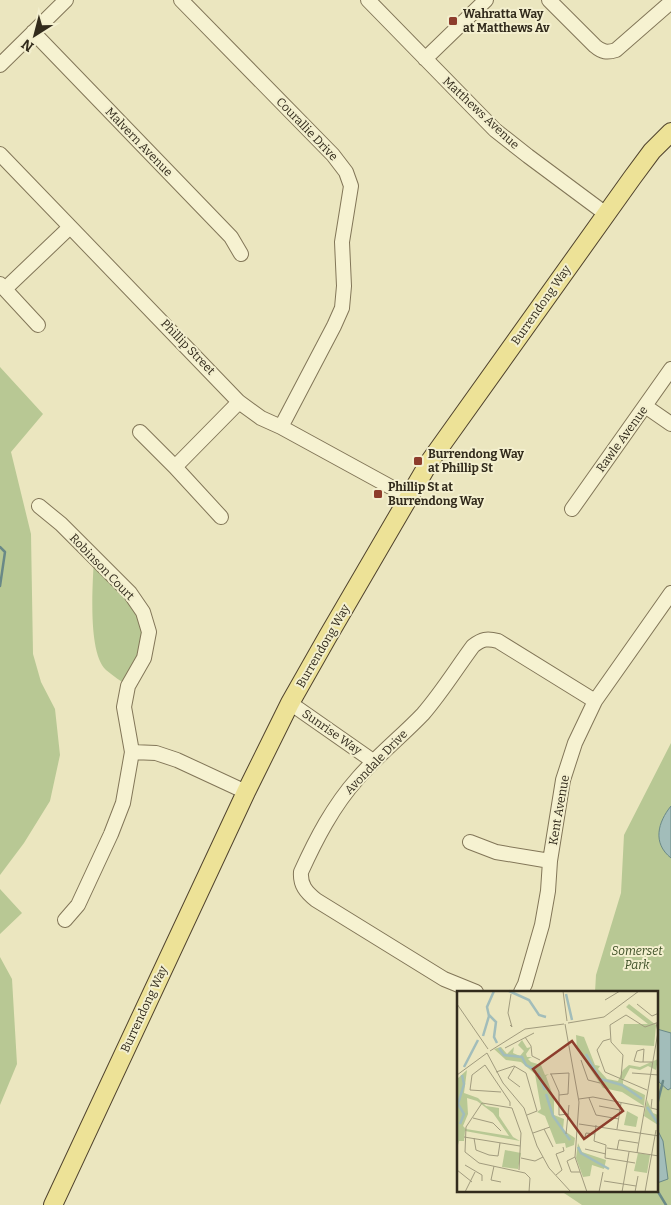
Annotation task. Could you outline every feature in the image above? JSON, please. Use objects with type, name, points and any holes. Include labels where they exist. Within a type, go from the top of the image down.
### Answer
[{"type":"main road","name":"Burrendong Way","points":[[53,1205],[246,792],[290,703],[430,461],[652,151],[671,132]]},
{"type":"street","points":[[0,65],[66,0]]},
{"type":"street","name":"Courallie Drive","points":[[181,0],[333,154],[346,172],[351,186],[342,242],[344,286],[342,308],[281,427]]},
{"type":"street","name":"Matthews Avenue","points":[[368,0],[496,130],[606,214]]},
{"type":"street","points":[[425,58],[486,0]]},
{"type":"street","points":[[549,0],[594,46],[601,51],[608,52],[616,50],[671,2]]},
{"type":"street","name":"Malvern Avenue","points":[[33,32],[231,238],[241,254]]},
{"type":"street","name":"Phillip Street","points":[[0,154],[239,402],[261,418],[409,497]]},
{"type":"street","points":[[38,326],[2,287],[70,226]]},
{"type":"street","name":"Rawle Avenue","points":[[572,509],[671,369]]},
{"type":"street","points":[[175,467],[239,402]]},
{"type":"street","points":[[645,406],[671,424]]},
{"type":"street","points":[[140,432],[221,517]]},
{"type":"street","name":"Robinson Court","points":[[39,506],[61,524],[130,593],[143,612],[149,632],[144,658],[128,686],[124,707],[132,752],[123,803],[111,834],[78,905],[65,920]]},
{"type":"street","name":"Kent Avenue","points":[[522,991],[542,925],[563,780],[575,743],[595,701],[671,593]]},
{"type":"street","name":"Avondale Drive","points":[[474,991],[444,979],[423,967],[316,900],[303,888],[300,880],[301,872],[325,823],[342,798],[373,762],[434,701],[473,646],[480,641],[488,638],[498,641],[595,701]]},
{"type":"street","name":"Sunrise Way","points":[[290,703],[373,762]]},
{"type":"street","points":[[132,752],[156,753],[176,760],[246,792]]},
{"type":"street","points":[[470,842],[496,852],[550,861]]},
{"type":"green space","points":[[0,367],[43,414],[11,452],[31,534],[33,654],[41,682],[55,709],[60,755],[50,801],[24,843],[0,875]]},
{"type":"green space","points":[[94,556],[130,593],[149,632],[128,686],[106,670],[100,661],[96,648],[92,616]]},
{"type":"green space","name":"Somerset Park","points":[[671,743],[671,1205],[582,1205],[562,1192],[658,1192],[658,991],[595,991],[596,975],[621,893],[624,835]]},
{"type":"green space","points":[[0,889],[22,913],[0,934]]},
{"type":"green space","points":[[0,957],[12,979],[17,1064],[0,1105]]},
{"type":"water","points":[[671,806],[671,858],[661,846],[659,832],[666,812]]},
{"type":"water","points":[[658,1029],[671,1033],[671,1088],[668,1090],[659,1082]]},
{"type":"water","points":[[658,1131],[663,1141],[668,1179],[658,1183]]},
{"type":"waterway","points":[[0,547],[5,552],[0,586]]},
{"type":"waterway","points":[[658,1101],[663,1081]]},
{"type":"waterway","points":[[658,1192],[666,1205]]},
{"type":"place","name":"Wahratta Way at Matthews Av","points":[[453,21]]},
{"type":"place","name":"Burrendong Way at Phillip St","points":[[418,461]]},
{"type":"place","name":"Phillip St at Burrendong Way","points":[[378,494]]}]
